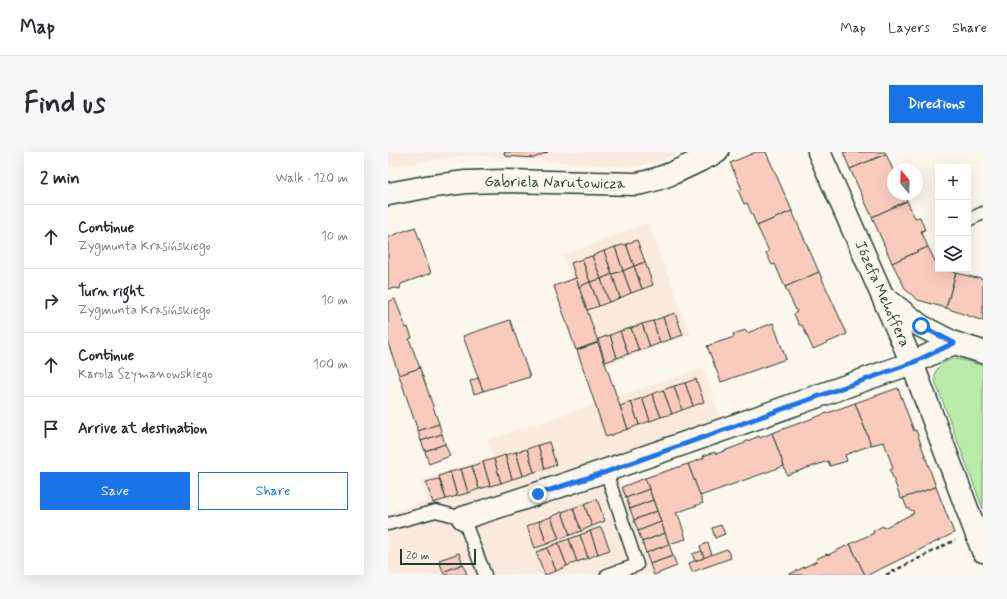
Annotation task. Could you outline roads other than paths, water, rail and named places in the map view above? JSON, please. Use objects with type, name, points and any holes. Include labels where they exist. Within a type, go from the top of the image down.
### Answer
[{"type":"street","name":"Gabriela Narutowicza","points":[[388,194],[466,182],[505,181],[638,184],[664,178],[717,152]]},
{"type":"street","name":"Józefa Mehoffera","points":[[819,152],[912,363],[983,551]]},
{"type":"street","points":[[883,297],[921,326],[954,343],[983,352]]},
{"type":"street","points":[[463,518],[606,472],[912,363],[954,343]]},
{"type":"lane","points":[[971,219],[983,213]]},
{"type":"lane","points":[[606,472],[637,565],[607,575]]},
{"type":"lane","points":[[388,524],[436,511],[463,518],[485,575]]}]
